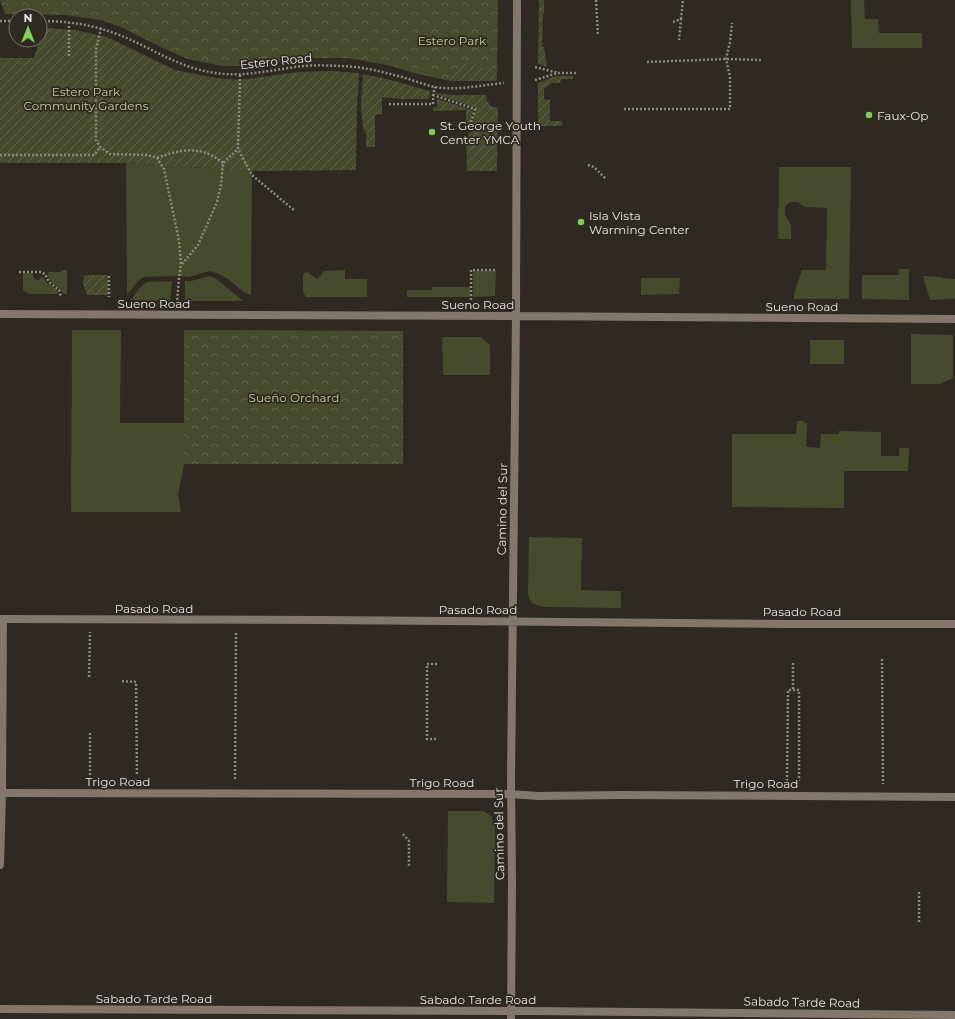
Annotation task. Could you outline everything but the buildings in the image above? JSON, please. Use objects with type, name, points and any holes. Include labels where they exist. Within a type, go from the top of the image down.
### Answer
[{"type":"street","name":"Camino del Sur","points":[[511,1015],[511,794],[516,316],[517,0]]},
{"type":"street","name":"Sueno Road","points":[[0,314],[516,316],[955,320]]},
{"type":"street","name":"Pasado Road","points":[[2,619],[955,624]]},
{"type":"street","points":[[0,866],[2,619]]},
{"type":"street","name":"Trigo Road","points":[[1,793],[955,797]]},
{"type":"street","name":"Sabado Tarde Road","points":[[0,1010],[511,1015],[955,1015]]},
{"type":"path","points":[[596,0],[598,35]]},
{"type":"path","points":[[679,40],[683,0]]},
{"type":"path","points":[[673,22],[681,19]]},
{"type":"path","name":"Estero Road","points":[[48,21],[68,22],[101,28],[116,33],[171,61],[191,68],[215,73],[240,75],[255,74],[297,66],[340,66],[364,68],[388,73],[435,87],[459,89],[496,83]]},
{"type":"path","points":[[68,22],[68,57]]},
{"type":"path","points":[[624,109],[730,109],[730,77],[726,59],[732,23]]},
{"type":"path","points":[[101,28],[96,49],[96,140],[100,147],[110,154],[148,155],[157,158],[186,150],[201,151],[214,156],[223,163]]},
{"type":"path","points":[[647,62],[726,59],[760,60]]},
{"type":"path","points":[[535,67],[558,73],[578,73]]},
{"type":"path","points":[[535,80],[558,73]]},
{"type":"path","points":[[240,75],[238,149],[252,175],[295,211]]},
{"type":"path","points":[[389,104],[433,104],[435,87]]},
{"type":"path","points":[[433,95],[475,109],[469,129],[467,129]]},
{"type":"path","points":[[0,155],[94,155],[100,147]]},
{"type":"path","points":[[182,264],[198,245],[217,202],[221,185],[223,163],[238,149]]},
{"type":"path","points":[[157,158],[164,169],[179,241],[182,264],[179,278],[177,314]]},
{"type":"path","points":[[588,165],[594,167],[606,179]]},
{"type":"path","points":[[471,300],[471,270],[496,270]]},
{"type":"path","points":[[19,272],[41,272],[45,274],[49,282],[59,290],[61,297]]},
{"type":"path","points":[[109,276],[109,298]]},
{"type":"path","points":[[90,620],[90,678]]},
{"type":"path","points":[[235,779],[236,620]]},
{"type":"path","points":[[882,659],[883,796]]},
{"type":"path","points":[[793,663],[793,690]]},
{"type":"path","points":[[436,740],[427,740],[427,664],[437,664]]},
{"type":"path","points":[[122,681],[136,682],[137,776]]},
{"type":"path","points":[[787,781],[788,690],[798,690],[798,781]]},
{"type":"path","points":[[90,734],[90,776]]},
{"type":"path","points":[[403,834],[409,841],[409,867]]},
{"type":"path","points":[[918,892],[919,923]]},
{"type":"green space","name":"Estero Park","points":[[0,0],[498,0],[497,78],[496,81],[450,81],[414,73],[392,66],[348,58],[307,58],[246,66],[222,66],[188,59],[121,27],[101,20],[65,15],[48,15],[48,8],[8,8],[8,14],[5,14]]},
{"type":"green space","points":[[539,0],[544,0],[542,47],[544,47],[547,67],[538,64]]},
{"type":"green space","points":[[851,0],[864,0],[865,19],[878,19],[879,33],[922,33],[922,48],[852,48]]},
{"type":"green space","name":"Estero Park Community Gardens","points":[[48,28],[75,30],[107,37],[175,70],[215,78],[239,80],[299,72],[330,71],[359,73],[356,170],[252,171],[126,163],[0,163],[0,58],[34,58],[37,48],[48,48]]},
{"type":"green space","points":[[472,59],[479,67],[493,70],[497,75],[496,81],[450,81],[450,76]]},
{"type":"green space","points":[[363,74],[430,91],[429,99],[382,97],[382,114],[375,115],[375,147],[366,147],[366,132],[363,129],[361,105]]},
{"type":"green space","points":[[556,76],[573,76],[573,79],[561,79],[560,83],[552,83],[544,89],[544,99],[550,100],[550,121],[562,121],[562,126],[538,126],[538,83]]},
{"type":"green space","points":[[436,93],[453,95],[486,95],[487,101],[492,107],[498,107],[497,171],[467,171],[466,137],[469,135],[476,108]]},
{"type":"green space","points":[[437,99],[473,110],[470,124],[466,124],[466,110],[433,111],[433,107],[437,107]]},
{"type":"green space","points":[[126,163],[252,171],[251,295],[245,293],[228,279],[217,273],[209,271],[189,277],[144,277],[139,280],[127,295]]},
{"type":"green space","points":[[779,167],[851,167],[849,299],[794,299],[794,293],[802,270],[826,270],[827,208],[805,207],[798,202],[790,202],[785,207],[785,214],[791,226],[791,239],[778,239]]},
{"type":"green space","points":[[899,269],[909,269],[909,300],[862,299],[862,275],[899,275]]},
{"type":"green space","points":[[62,270],[67,270],[67,294],[63,294],[59,288],[51,282],[48,276],[48,272],[61,272]]},
{"type":"green space","points":[[345,270],[345,279],[367,279],[367,297],[306,297],[303,292],[303,274],[307,272],[318,279],[324,271]]},
{"type":"green space","points":[[473,271],[496,271],[495,296],[473,297]]},
{"type":"green space","points":[[23,273],[32,273],[35,279],[39,280],[42,276],[48,284],[56,289],[59,294],[29,294],[23,290]]},
{"type":"green space","points":[[108,275],[108,295],[87,295],[83,283],[84,276]]},
{"type":"green space","points":[[209,276],[215,278],[243,301],[185,301],[185,281],[191,281]]},
{"type":"green space","points":[[923,276],[955,279],[955,299],[930,300]]},
{"type":"green space","points":[[641,278],[680,278],[679,294],[641,295]]},
{"type":"green space","points":[[172,281],[170,301],[131,300],[141,287],[148,282]]},
{"type":"green space","points":[[432,287],[470,287],[470,297],[407,297],[407,290],[432,290]]},
{"type":"green space","points":[[72,330],[121,330],[120,423],[184,423],[184,464],[178,494],[181,512],[71,512]]},
{"type":"green space","name":"Sueño Orchard","points":[[184,330],[403,331],[403,464],[184,464]]},
{"type":"green space","points":[[911,334],[953,335],[953,378],[940,384],[911,384]]},
{"type":"green space","points":[[442,337],[481,337],[490,345],[490,375],[443,375]]},
{"type":"green space","points":[[810,340],[844,340],[844,364],[810,364]]},
{"type":"green space","points":[[797,421],[804,421],[804,423],[807,423],[806,447],[820,448],[821,434],[839,434],[839,431],[881,432],[881,456],[899,456],[899,448],[909,448],[908,471],[844,471],[844,508],[732,507],[732,434],[796,434]]},
{"type":"green space","points":[[529,537],[582,538],[581,590],[621,591],[621,608],[544,607],[538,606],[531,602],[528,593]]},
{"type":"green space","points":[[448,811],[483,811],[491,816],[495,825],[494,903],[447,902]]},
{"type":"place","name":"Faux-Op","points":[[869,115]]},
{"type":"place","name":"St. George Youth Center YMCA","points":[[432,132]]},
{"type":"place","name":"Isla Vista Warming Center","points":[[581,222]]}]
